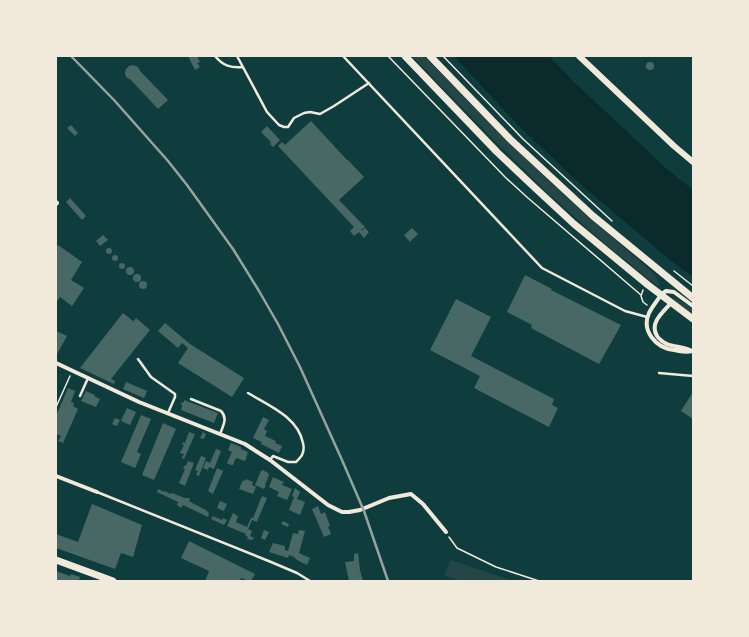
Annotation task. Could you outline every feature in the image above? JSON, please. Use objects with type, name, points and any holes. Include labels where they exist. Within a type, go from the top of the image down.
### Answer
[{"type":"main road","points":[[405,56],[497,152],[534,187],[580,229],[693,319]]},
{"type":"main road","points":[[430,56],[510,139],[593,216],[693,298]]},
{"type":"main road","points":[[56,560],[113,581]]},
{"type":"street","points":[[579,56],[674,146],[693,162]]},
{"type":"street","points":[[693,306],[674,292],[666,291],[661,295],[647,317],[647,328],[652,339],[656,343],[669,350],[686,352],[693,351]]},
{"type":"street","points":[[671,303],[660,314],[656,321],[654,328],[655,331],[659,339],[666,344],[687,348],[693,351]]},
{"type":"street","points":[[56,363],[139,402],[245,444],[270,460],[328,505],[342,512],[347,513],[360,510],[389,498],[411,494],[423,504],[446,532]]},
{"type":"street","points":[[56,476],[97,492]]},
{"type":"lane","points":[[215,56],[226,65],[233,68],[243,68]]},
{"type":"lane","points":[[237,56],[267,112],[278,125],[284,127],[288,127],[294,118],[304,113],[310,112],[320,114],[369,83]]},
{"type":"lane","points":[[343,56],[542,268],[625,312],[647,317]]},
{"type":"lane","points":[[138,359],[151,377],[175,394],[168,413]]},
{"type":"lane","points":[[660,372],[693,376]]},
{"type":"lane","points":[[80,396],[88,378]]},
{"type":"lane","points":[[248,393],[278,411],[291,421],[301,434],[304,447],[302,456],[296,462],[288,462],[273,456],[270,460]]},
{"type":"lane","points":[[191,399],[221,411],[224,414],[225,417],[220,434]]},
{"type":"lane","points":[[97,492],[271,562],[297,573],[310,581]]},
{"type":"path","points":[[388,56],[517,188],[641,295],[643,302],[648,306]]},
{"type":"path","points":[[443,56],[523,139],[615,223]]},
{"type":"path","points":[[671,269],[693,286]]},
{"type":"path","points":[[641,295],[644,290]]},
{"type":"path","points":[[56,408],[71,375]]},
{"type":"path","points":[[446,532],[457,548],[496,567],[539,581]]},
{"type":"shaded area","points":[[412,56],[424,56],[533,166],[653,273],[660,288],[604,243],[547,192]]},
{"type":"shaded area","points":[[454,56],[549,56],[573,81],[667,169],[693,190],[693,277],[670,260],[578,182],[516,123]]},
{"type":"shaded area","points":[[674,298],[693,309],[693,314],[673,299]]},
{"type":"shaded area","points":[[451,560],[513,581],[461,581],[444,575]]},
{"type":"building","points":[[188,56],[197,56],[200,62],[197,63],[200,67],[195,70]]},
{"type":"building","points":[[650,62],[653,63],[653,69],[650,70],[647,69],[646,66],[647,63]]},
{"type":"building","points":[[133,65],[138,67],[140,71],[168,100],[158,109],[131,80],[126,77],[126,69]]},
{"type":"building","points":[[311,121],[364,177],[339,200],[365,227],[361,231],[365,228],[369,232],[364,238],[359,232],[354,236],[350,231],[354,227],[278,146],[282,142],[285,145]]},
{"type":"building","points":[[71,125],[78,133],[75,136],[67,128]]},
{"type":"building","points":[[267,126],[280,140],[273,147],[270,144],[271,142],[261,132]]},
{"type":"building","points":[[70,198],[86,216],[82,220],[66,202]]},
{"type":"building","points":[[412,228],[418,234],[410,242],[404,235]]},
{"type":"building","points":[[103,235],[108,240],[100,246],[96,241]]},
{"type":"building","points":[[58,245],[82,262],[71,280],[84,288],[72,306],[60,297],[56,303],[56,248]]},
{"type":"building","points":[[109,248],[112,251],[109,254],[106,251]]},
{"type":"building","points":[[115,255],[118,258],[115,261],[112,258]]},
{"type":"building","points":[[122,263],[125,266],[122,269],[119,266]]},
{"type":"building","points":[[130,267],[133,268],[133,274],[130,275],[127,274],[126,271],[127,268]]},
{"type":"building","points":[[137,274],[140,275],[140,281],[137,282],[134,281],[133,278],[134,275]]},
{"type":"building","points":[[525,275],[552,289],[551,290],[621,325],[599,364],[531,328],[532,325],[507,312]]},
{"type":"building","points":[[143,281],[146,282],[146,288],[143,289],[140,288],[139,285],[140,282]]},
{"type":"building","points":[[456,299],[491,317],[471,356],[554,399],[552,405],[558,408],[549,427],[474,388],[480,376],[430,350]]},
{"type":"building","points":[[123,313],[133,322],[136,318],[150,330],[111,379],[115,381],[114,384],[80,368]]},
{"type":"building","points":[[165,323],[190,344],[244,378],[232,397],[178,363],[188,348],[182,343],[178,348],[158,331]]},
{"type":"building","points":[[56,331],[67,336],[56,356]]},
{"type":"building","points":[[126,382],[147,391],[144,398],[123,389]]},
{"type":"building","points":[[68,388],[75,391],[71,402],[74,403],[73,406],[78,409],[63,443],[58,441],[61,436],[56,434],[56,416]]},
{"type":"building","points":[[86,391],[100,399],[96,407],[81,401]]},
{"type":"building","points":[[693,392],[693,419],[681,411]]},
{"type":"building","points":[[184,400],[218,413],[214,423],[181,410],[181,403],[184,402]]},
{"type":"building","points":[[127,408],[136,412],[130,425],[121,421]]},
{"type":"building","points":[[141,415],[151,419],[137,452],[141,454],[135,468],[121,462]]},
{"type":"building","points":[[263,417],[269,420],[264,429],[267,431],[265,436],[276,441],[275,443],[282,446],[279,453],[253,438]]},
{"type":"building","points":[[115,418],[120,420],[117,426],[112,424]]},
{"type":"building","points":[[163,423],[176,429],[154,480],[142,475]]},
{"type":"building","points":[[189,432],[195,434],[184,459],[182,458],[184,454],[180,453],[184,445],[182,444],[183,442],[185,443]]},
{"type":"building","points":[[203,432],[206,434],[204,439],[200,438]]},
{"type":"building","points":[[231,443],[248,452],[245,461],[236,458],[233,465],[227,463],[232,452],[228,450]]},
{"type":"building","points":[[216,449],[221,451],[214,469],[209,467],[208,470],[203,468],[206,461],[210,463]]},
{"type":"building","points":[[201,456],[206,458],[199,476],[196,475],[198,471],[195,470]]},
{"type":"building","points":[[188,461],[194,463],[185,486],[179,483],[185,469],[183,468],[185,465],[186,466]]},
{"type":"building","points":[[217,468],[223,471],[213,494],[208,491]]},
{"type":"building","points":[[263,470],[269,475],[264,489],[255,485],[261,471]]},
{"type":"building","points":[[273,477],[284,482],[282,485],[292,489],[287,500],[277,496],[279,492],[269,487]]},
{"type":"building","points":[[246,479],[253,482],[252,485],[256,487],[253,494],[239,489],[243,480],[245,481]]},
{"type":"building","points":[[295,488],[300,492],[297,499],[305,502],[300,515],[289,510],[294,497],[292,496]]},
{"type":"building","points":[[158,489],[170,494],[172,493],[185,498],[190,498],[189,501],[209,512],[208,517],[183,505],[181,508],[177,505],[178,502],[157,492]]},
{"type":"building","points":[[262,496],[267,498],[257,522],[252,520],[248,529],[252,531],[250,536],[254,538],[252,540],[247,539],[248,537],[245,535],[246,534],[227,526],[233,513],[238,516],[236,522],[247,527],[251,518],[253,518]]},
{"type":"building","points":[[220,501],[227,504],[224,511],[217,508]]},
{"type":"building","points":[[92,504],[142,525],[133,557],[121,553],[115,569],[56,548],[56,534],[78,542]]},
{"type":"building","points":[[318,506],[321,514],[325,512],[330,526],[328,527],[331,534],[324,537],[312,509]]},
{"type":"building","points":[[213,516],[222,520],[223,518],[227,520],[224,525],[211,519]]},
{"type":"building","points":[[283,521],[289,524],[288,527],[281,524]]},
{"type":"building","points":[[264,530],[269,532],[265,540],[261,538]]},
{"type":"building","points":[[299,530],[305,531],[299,553],[310,558],[307,565],[289,555],[288,558],[269,552],[273,543],[285,546],[285,550],[288,551],[293,533],[298,534]]},
{"type":"building","points":[[189,541],[255,574],[251,581],[241,578],[240,581],[205,581],[209,571],[181,558]]},
{"type":"building","points":[[358,553],[363,581],[349,581],[345,562],[354,561],[354,554]]},
{"type":"building","points":[[56,571],[70,576],[71,574],[80,577],[79,580],[83,581],[56,581]]},
{"type":"railway","points":[[71,56],[114,100],[168,161],[233,249],[259,291],[300,367],[342,460],[364,511],[388,581]]}]
